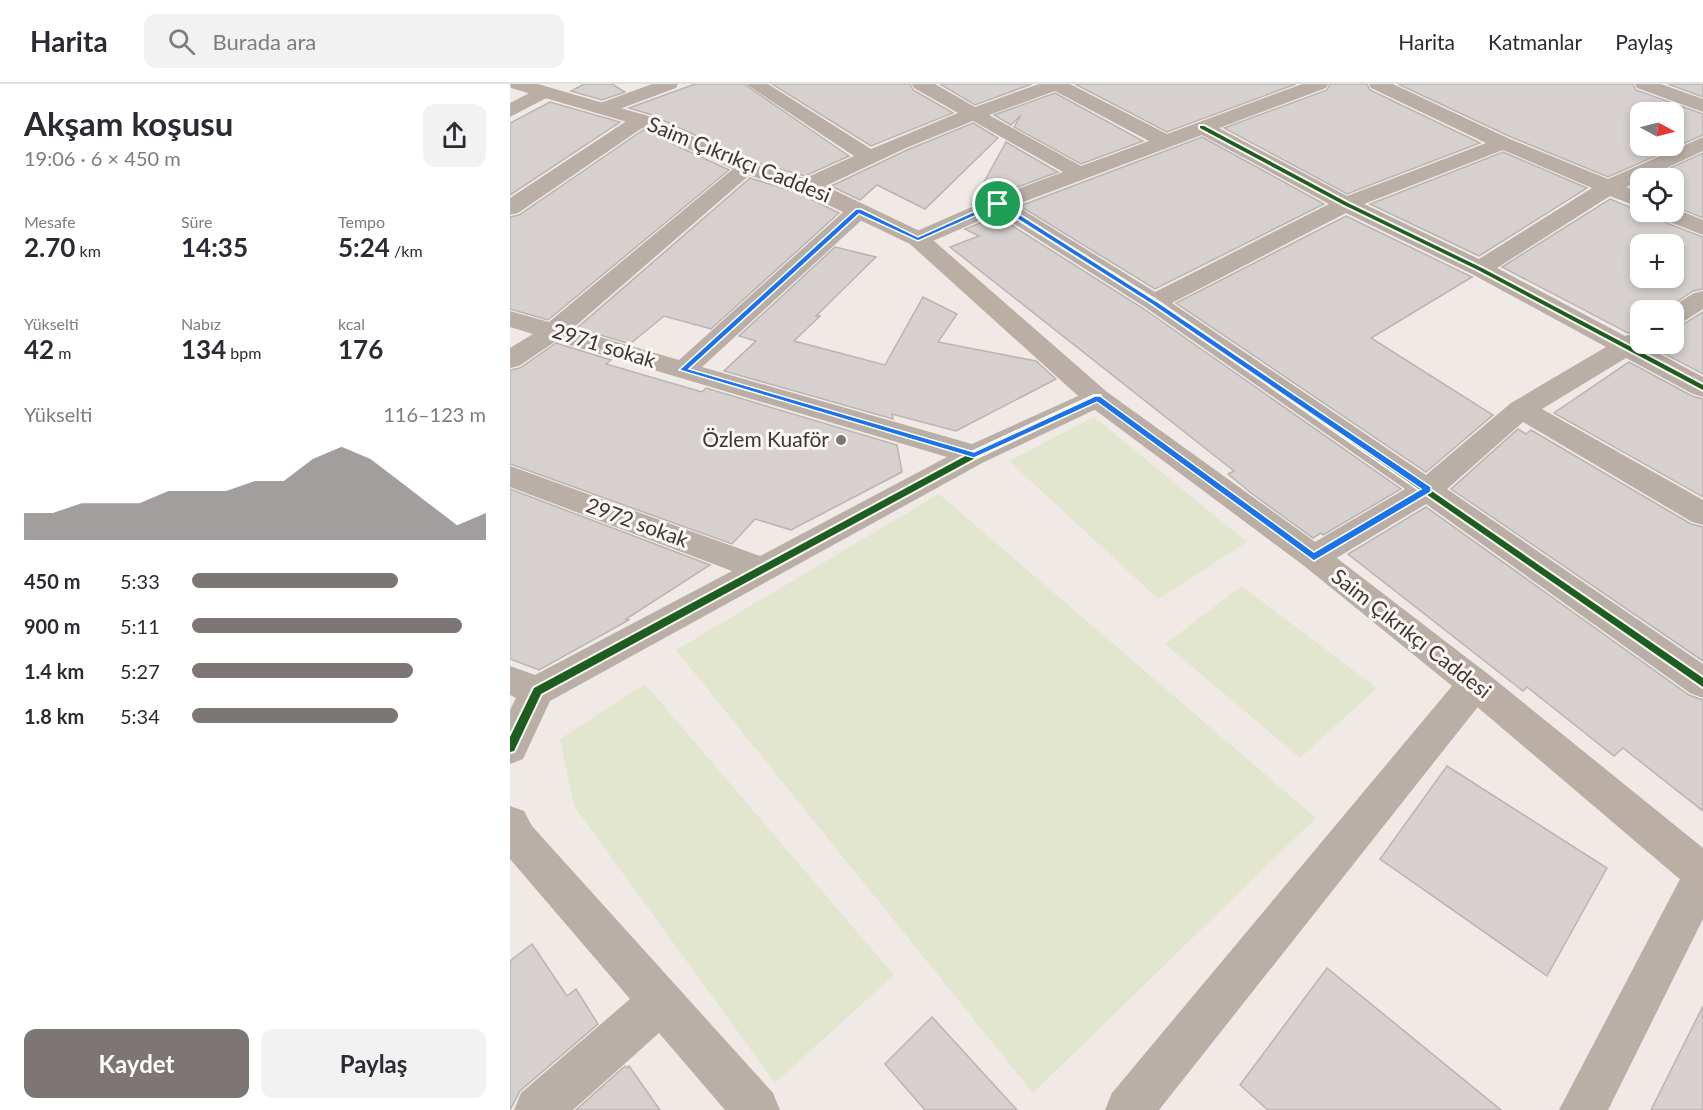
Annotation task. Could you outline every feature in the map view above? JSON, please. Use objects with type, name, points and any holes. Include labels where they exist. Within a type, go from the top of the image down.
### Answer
[{"type":"main road","name":"Saim Çıkrıkçı Caddesi","points":[[531,88],[641,120],[746,168],[807,186],[918,239],[1098,398],[1314,557],[1475,684],[1703,874]]},
{"type":"street","points":[[602,109],[638,88],[669,84]]},
{"type":"street","points":[[755,84],[868,156]]},
{"type":"street","points":[[921,84],[1079,173]]},
{"type":"street","points":[[807,186],[868,156],[973,113],[1056,84],[1167,142]]},
{"type":"street","points":[[918,239],[998,204],[1319,84]]},
{"type":"street","points":[[1378,84],[1503,143],[1630,196]]},
{"type":"street","points":[[1644,84],[1703,106]]},
{"type":"street","points":[[510,111],[531,88]]},
{"type":"street","points":[[510,208],[641,120]]},
{"type":"street","points":[[1202,128],[1346,204],[1630,342]]},
{"type":"street","points":[[1154,302],[1346,204],[1503,143]]},
{"type":"street","points":[[1480,269],[1609,187],[1703,143]]},
{"type":"street","points":[[510,360],[555,331],[746,168]]},
{"type":"street","points":[[998,204],[1154,302],[1703,682]]},
{"type":"street","points":[[683,370],[858,211]]},
{"type":"street","points":[[1684,220],[1703,228]]},
{"type":"street","points":[[1684,310],[1703,298]]},
{"type":"street","name":"2971 sokak","points":[[510,319],[974,455]]},
{"type":"street","points":[[1314,557],[1428,490],[1521,410],[1630,345]]},
{"type":"street","points":[[1650,354],[1703,388]]},
{"type":"street","points":[[510,748],[524,686],[763,570],[974,455],[1098,398]]},
{"type":"street","points":[[1521,410],[1703,514]]},
{"type":"street","name":"2972 sokak","points":[[510,476],[763,570]]},
{"type":"street","points":[[1129,1110],[1475,684]]},
{"type":"street","points":[[513,836],[756,1110]]},
{"type":"street","points":[[1583,1110],[1703,874]]},
{"type":"street","points":[[538,1110],[660,1002]]},
{"type":"green space","points":[[1094,417],[1247,542],[1158,599],[1009,461]]},
{"type":"green space","points":[[939,494],[1316,818],[1033,1093],[676,650]]},
{"type":"green space","points":[[1242,586],[1377,688],[1300,758],[1165,644]]},
{"type":"green space","points":[[645,684],[894,975],[775,1083],[574,806],[560,739]]},
{"type":"building","points":[[584,84],[612,84],[625,92],[602,100],[571,91]]},
{"type":"building","points":[[695,84],[744,84],[849,156],[805,176],[754,162],[649,114],[629,108]]},
{"type":"building","points":[[772,84],[910,84],[913,90],[953,113],[871,146]]},
{"type":"building","points":[[940,84],[1032,84],[975,105]]},
{"type":"building","points":[[1075,84],[1296,84],[1167,132]]},
{"type":"building","points":[[1330,84],[1367,84],[1370,90],[1480,143],[1347,194],[1224,128],[1327,90]]},
{"type":"building","points":[[1398,84],[1633,84],[1636,90],[1670,102],[1630,102],[1630,156],[1656,156],[1608,177],[1511,137]]},
{"type":"building","points":[[1668,84],[1703,84],[1703,97]]},
{"type":"building","points":[[1055,93],[1143,141],[1081,164],[1014,127],[1021,115],[1011,125],[994,115]]},
{"type":"building","points":[[550,102],[620,122],[510,195],[510,123]]},
{"type":"building","points":[[1684,107],[1703,114],[1703,135],[1684,143]]},
{"type":"building","points":[[973,123],[998,138],[925,209],[877,185],[860,200],[831,186],[907,150]]},
{"type":"building","points":[[643,130],[729,170],[548,320],[510,309],[510,217],[519,215]]},
{"type":"building","points":[[1202,137],[1324,204],[1155,289],[1020,206]]},
{"type":"building","points":[[1006,142],[1058,172],[972,204]]},
{"type":"building","points":[[1503,152],[1587,188],[1479,256],[1370,204]]},
{"type":"building","points":[[1703,153],[1703,218],[1684,210],[1684,168],[1671,168]]},
{"type":"building","points":[[750,178],[798,193],[839,213],[711,329],[664,316],[630,344],[577,328]]},
{"type":"building","points":[[1610,199],[1630,207],[1630,222],[1664,222],[1703,237],[1703,289],[1693,291],[1680,300],[1630,300],[1630,332],[1502,267]]},
{"type":"building","points":[[997,216],[1144,309],[1401,489],[1323,535],[1321,533],[1313,538],[1251,493],[1228,474],[1234,471],[950,247],[979,236],[965,229]]},
{"type":"building","points":[[1346,216],[1472,277],[1371,338],[1493,415],[1426,472],[1176,303]]},
{"type":"building","points":[[835,247],[876,257],[794,341],[885,365],[923,297],[957,314],[938,342],[1036,361],[1056,379],[956,431],[892,414],[893,419],[724,371],[756,341],[739,336]]},
{"type":"building","points":[[1703,312],[1703,374],[1665,354],[1684,354],[1684,324]]},
{"type":"building","points":[[556,343],[611,360],[606,364],[702,392],[706,388],[897,445],[902,472],[791,530],[755,519],[732,544],[510,464],[510,370],[520,368]]},
{"type":"building","points":[[1629,362],[1692,396],[1703,399],[1703,497],[1554,413]]},
{"type":"building","points":[[1518,429],[1526,434],[1531,430],[1691,524],[1703,527],[1703,661],[1451,489]]},
{"type":"building","points":[[510,489],[710,565],[626,619],[629,620],[539,670],[510,659]]},
{"type":"building","points":[[1426,507],[1689,695],[1703,700],[1703,811],[1623,748],[1614,756],[1527,687],[1523,691],[1348,554]]},
{"type":"building","points":[[1447,766],[1607,868],[1547,976],[1380,859]]},
{"type":"building","points":[[532,944],[567,996],[576,989],[598,1024],[520,1091],[510,1110],[510,961]]},
{"type":"building","points":[[1327,968],[1501,1110],[1268,1110],[1240,1085]]},
{"type":"building","points":[[1703,1006],[1703,1110],[1651,1110]]},
{"type":"building","points":[[932,1017],[1017,1110],[925,1110],[885,1064]]},
{"type":"building","points":[[625,1066],[627,1068],[629,1066],[660,1110],[576,1110]]},
{"type":"cycle path","points":[[1202,127],[1346,204],[1480,269],[1703,388]]},
{"type":"cycle path","points":[[998,204],[1154,302],[1703,683]]},
{"type":"cycle path","points":[[510,748],[537,691],[974,455],[1097,398]]},
{"type":"place","name":"Özlem Kuaför","points":[[841,440]]},
{"type":"route","points":[[998,204],[1154,302],[1428,490],[1314,557],[1098,398],[974,455],[683,370],[858,211],[918,239],[998,204]]}]
